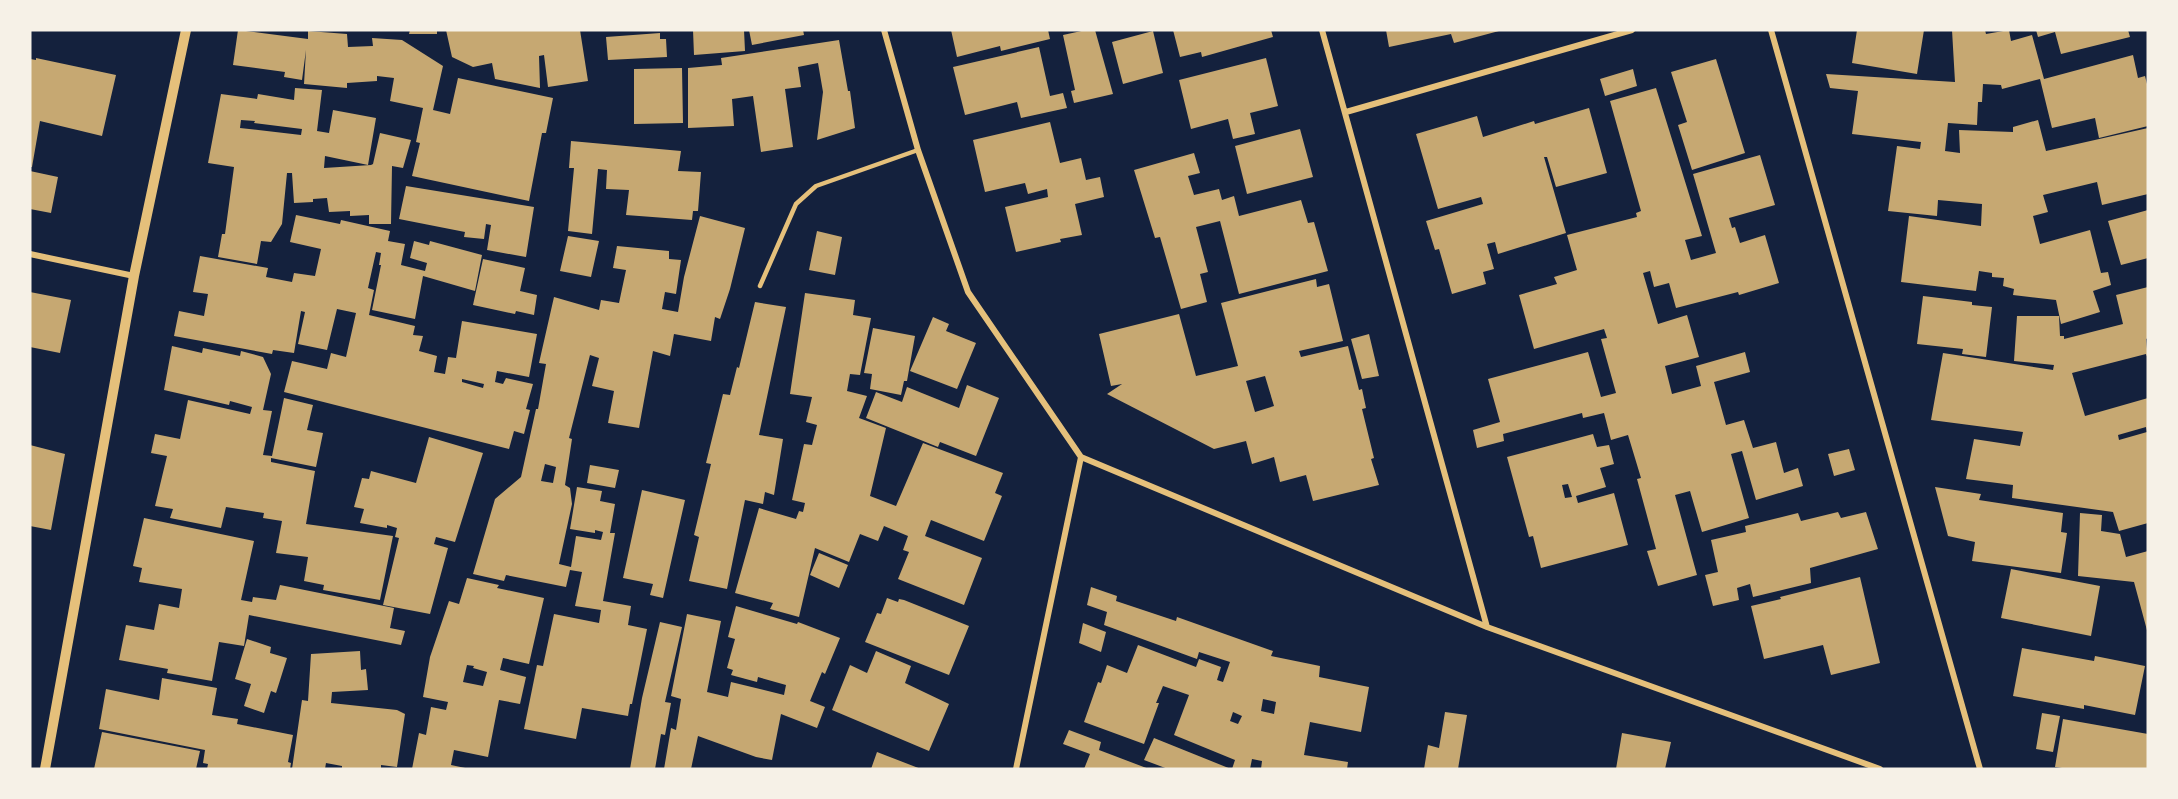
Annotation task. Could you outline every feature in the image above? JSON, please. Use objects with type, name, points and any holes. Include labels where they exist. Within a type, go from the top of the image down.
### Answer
[{"type":"street","points":[[45,769],[134,276],[186,30]]},
{"type":"street","points":[[884,30],[918,150],[968,292],[1081,457],[1487,627],[1880,769]]},
{"type":"street","points":[[1322,30],[1487,627]]},
{"type":"street","points":[[1346,112],[1632,30]]},
{"type":"street","points":[[1772,30],[1980,769]]},
{"type":"street","points":[[30,254],[134,276]]},
{"type":"street","points":[[1016,769],[1081,457]]},
{"type":"lane","points":[[760,286],[796,204],[816,186],[918,150]]},
{"type":"building","points":[[238,30],[308,39],[308,31],[347,34],[348,47],[373,46],[372,38],[402,40],[443,66],[433,110],[450,114],[458,78],[553,98],[546,133],[542,133],[529,201],[412,176],[420,143],[416,142],[423,108],[390,101],[394,78],[377,76],[377,81],[347,83],[347,88],[304,84],[306,50],[302,80],[284,77],[285,72],[233,65]]},
{"type":"building","points":[[410,30],[437,30],[437,34],[409,34]]},
{"type":"building","points":[[446,30],[580,30],[588,81],[548,87],[544,55],[539,56],[540,88],[495,79],[492,63],[473,67],[452,57]]},
{"type":"building","points":[[693,30],[744,30],[745,51],[694,55]]},
{"type":"building","points":[[749,30],[803,30],[804,35],[752,45]]},
{"type":"building","points":[[951,30],[1048,30],[1050,39],[1001,51],[1000,46],[957,57]]},
{"type":"building","points":[[1095,30],[1113,94],[1074,103],[1071,91],[1075,90],[1063,35]]},
{"type":"building","points":[[1173,30],[1271,30],[1273,37],[1202,57],[1201,52],[1180,57]]},
{"type":"building","points":[[1386,30],[1499,31],[1454,43],[1451,34],[1389,47]]},
{"type":"building","points":[[1857,30],[1924,30],[1917,74],[1852,63]]},
{"type":"building","points":[[1952,30],[1985,30],[1986,34],[2009,30],[2011,41],[2032,35],[2044,79],[2133,55],[2138,78],[2145,76],[2148,88],[2148,126],[2099,138],[2095,118],[2052,128],[2040,79],[2002,89],[2001,85],[1983,84],[1982,102],[1978,102],[1977,125],[1948,123],[1945,151],[1960,153],[1959,130],[2013,132],[2013,127],[2038,120],[2046,151],[2148,128],[2148,194],[2102,205],[2097,182],[2043,195],[2048,212],[2033,216],[2040,244],[2090,230],[2101,273],[2108,272],[2111,285],[2093,291],[2100,312],[2061,324],[2056,300],[2013,295],[2014,289],[2003,286],[2004,278],[1992,277],[1992,273],[1979,271],[1976,291],[1901,282],[1909,216],[1981,226],[1982,204],[1938,200],[1937,216],[1888,211],[1897,146],[1920,149],[1921,142],[1852,134],[1858,91],[1830,88],[1826,74],[1955,82]]},
{"type":"building","points":[[2036,30],[2128,30],[2130,37],[2061,54],[2055,32],[2038,37]]},
{"type":"building","points":[[1153,31],[1163,73],[1123,84],[1112,42]]},
{"type":"building","points":[[660,33],[660,39],[666,39],[667,57],[608,60],[606,37]]},
{"type":"building","points":[[839,40],[855,128],[817,140],[823,92],[818,63],[798,67],[801,87],[785,89],[793,147],[761,152],[753,96],[732,99],[734,126],[688,128],[688,68],[722,65],[721,58]]},
{"type":"building","points":[[1039,47],[1050,96],[1063,93],[1067,108],[1021,118],[1017,102],[965,115],[953,67]]},
{"type":"building","points":[[36,58],[116,75],[102,136],[40,121],[32,167],[30,167],[30,59],[36,60]]},
{"type":"building","points":[[1266,58],[1278,106],[1250,113],[1255,134],[1233,139],[1228,119],[1191,129],[1179,80]]},
{"type":"building","points":[[1716,59],[1745,153],[1692,170],[1678,125],[1687,122],[1671,72]]},
{"type":"building","points":[[682,68],[683,123],[634,124],[634,69]]},
{"type":"building","points":[[1633,69],[1637,86],[1605,96],[1600,79]]},
{"type":"building","points":[[295,88],[322,90],[317,131],[329,133],[333,110],[376,118],[368,165],[325,156],[324,168],[371,165],[373,164],[380,133],[411,140],[403,168],[392,166],[391,224],[369,224],[369,215],[350,216],[350,211],[329,212],[327,198],[313,199],[313,202],[294,203],[292,173],[287,173],[282,224],[271,242],[261,241],[257,264],[218,257],[222,234],[225,234],[234,167],[208,163],[221,94],[257,99],[258,94],[294,100]],"holes":[[[241,120],[255,121],[254,123],[302,129],[301,135],[240,128]]]},
{"type":"building","points":[[1656,88],[1702,236],[1685,240],[1691,260],[1716,253],[1693,174],[1760,155],[1775,205],[1729,218],[1732,228],[1735,227],[1740,243],[1765,235],[1779,283],[1739,295],[1738,292],[1676,308],[1669,283],[1654,287],[1650,271],[1643,273],[1658,324],[1687,315],[1699,357],[1665,366],[1672,394],[1701,386],[1696,366],[1745,352],[1750,372],[1714,382],[1726,425],[1744,420],[1753,448],[1776,442],[1784,473],[1798,468],[1803,486],[1756,500],[1742,451],[1731,454],[1749,518],[1702,532],[1690,491],[1675,495],[1697,575],[1658,586],[1647,551],[1656,549],[1637,479],[1641,478],[1628,435],[1611,440],[1604,413],[1583,418],[1582,413],[1503,434],[1504,441],[1477,448],[1473,430],[1500,422],[1488,379],[1588,352],[1601,397],[1616,393],[1601,339],[1607,338],[1604,329],[1534,349],[1519,295],[1557,284],[1554,277],[1577,270],[1567,235],[1637,217],[1636,213],[1641,211],[1610,101]]},
{"type":"building","points":[[1589,108],[1607,173],[1556,187],[1547,157],[1544,157],[1566,233],[1498,254],[1495,242],[1487,244],[1494,269],[1483,272],[1486,284],[1452,294],[1439,249],[1435,250],[1426,221],[1483,204],[1481,197],[1438,209],[1416,134],[1477,116],[1483,137],[1534,121],[1535,124]]},
{"type":"building","points":[[1050,122],[1060,163],[1081,158],[1086,180],[1100,177],[1104,197],[1075,204],[1082,235],[1016,252],[1005,207],[1048,197],[1047,189],[1028,194],[1025,183],[985,192],[973,140]]},
{"type":"building","points":[[1300,129],[1313,177],[1247,194],[1235,146]]},
{"type":"building","points":[[571,141],[681,151],[678,171],[701,172],[698,211],[693,211],[692,220],[626,215],[629,190],[606,189],[607,170],[598,169],[592,234],[568,231],[574,168],[569,168]]},
{"type":"building","points":[[1194,153],[1200,173],[1188,176],[1194,195],[1219,189],[1222,200],[1234,196],[1239,216],[1301,200],[1308,223],[1314,222],[1328,271],[1239,294],[1220,221],[1196,227],[1208,272],[1200,274],[1207,302],[1181,309],[1160,237],[1155,238],[1134,170]]},
{"type":"building","points":[[30,171],[58,177],[51,213],[30,209]]},
{"type":"building","points":[[406,186],[534,207],[526,257],[487,250],[491,225],[486,224],[484,239],[464,237],[465,232],[399,219]]},
{"type":"building","points":[[2148,210],[2148,258],[2121,265],[2108,221]]},
{"type":"building","points":[[296,215],[340,224],[341,220],[390,231],[388,241],[405,244],[401,265],[425,271],[427,263],[410,258],[414,241],[429,245],[430,241],[482,255],[475,291],[423,276],[415,319],[372,310],[381,265],[379,265],[381,253],[376,252],[368,288],[374,290],[369,315],[415,326],[413,335],[423,336],[419,351],[437,356],[434,372],[445,374],[448,357],[456,358],[462,321],[537,334],[529,377],[497,371],[495,382],[503,384],[506,378],[533,384],[526,409],[530,410],[524,434],[514,431],[509,449],[284,392],[292,361],[327,369],[331,353],[346,357],[356,313],[337,309],[327,350],[298,344],[305,312],[301,311],[294,353],[273,350],[272,354],[174,336],[179,311],[204,316],[208,294],[193,292],[200,256],[268,268],[266,277],[292,282],[294,273],[315,276],[321,249],[290,242]],"holes":[[[462,379],[484,384],[483,388],[462,382]]]},
{"type":"building","points":[[700,216],[745,228],[730,289],[720,319],[715,317],[711,341],[674,334],[670,356],[653,351],[639,428],[608,423],[614,391],[592,386],[599,358],[590,355],[569,438],[572,439],[565,485],[570,488],[572,504],[559,564],[571,567],[576,536],[601,540],[603,532],[570,529],[577,487],[602,491],[600,501],[615,504],[610,533],[615,533],[603,601],[631,606],[628,625],[647,629],[628,716],[582,708],[576,739],[524,729],[537,665],[543,666],[554,614],[599,623],[601,610],[575,606],[582,572],[570,570],[566,587],[506,575],[504,581],[473,574],[495,499],[521,477],[536,409],[538,409],[546,364],[539,363],[554,297],[599,310],[601,300],[619,303],[626,270],[613,268],[617,246],[669,251],[669,259],[681,260],[676,294],[665,292],[662,309],[678,312],[684,277]],"holes":[[[545,464],[556,467],[553,483],[541,481]]]},
{"type":"building","points":[[817,231],[842,237],[835,275],[809,270]]},
{"type":"building","points":[[568,236],[599,241],[591,277],[560,271]]},
{"type":"building","points":[[483,259],[525,268],[520,291],[537,295],[534,315],[516,311],[515,314],[473,305]]},
{"type":"building","points":[[1316,279],[1317,287],[1329,284],[1343,341],[1299,351],[1301,357],[1348,346],[1359,390],[1362,389],[1366,408],[1362,409],[1374,458],[1371,459],[1379,485],[1313,501],[1306,475],[1280,482],[1274,457],[1252,464],[1246,441],[1214,449],[1107,394],[1122,384],[1111,386],[1099,334],[1179,314],[1196,376],[1238,366],[1221,303]],"holes":[[[1265,376],[1274,406],[1255,412],[1246,381]]]},
{"type":"building","points":[[2148,287],[2148,338],[2146,339],[2148,359],[2146,354],[2072,373],[2085,416],[2148,398],[2148,523],[2119,531],[2113,512],[2012,498],[2013,485],[1966,479],[1974,439],[2020,446],[2023,432],[1931,420],[1943,353],[2053,370],[2054,365],[2014,361],[2017,316],[2059,316],[2060,336],[2064,336],[2064,339],[2123,324],[2116,295]],"holes":[[[2146,427],[2147,432],[2119,440],[2118,435]]]},
{"type":"building","points":[[30,292],[71,300],[60,353],[30,347]]},
{"type":"building","points":[[805,293],[855,300],[853,315],[871,318],[860,375],[850,374],[847,391],[867,396],[859,418],[886,428],[870,496],[896,506],[923,443],[1003,473],[995,493],[1002,496],[984,541],[931,520],[925,536],[982,558],[964,605],[898,579],[909,552],[903,550],[908,536],[884,526],[878,541],[860,534],[849,562],[815,548],[799,617],[770,609],[773,603],[735,593],[759,508],[796,519],[799,511],[803,512],[805,503],[792,500],[804,444],[812,445],[817,425],[806,422],[812,397],[790,394]]},
{"type":"building","points":[[1923,296],[1992,307],[1986,357],[1962,354],[1963,349],[1917,344]]},
{"type":"building","points":[[755,302],[786,307],[759,435],[783,439],[774,495],[765,492],[763,504],[745,500],[727,589],[689,581],[699,537],[694,535],[711,464],[706,463],[723,394],[730,395],[737,367],[739,368]]},
{"type":"building","points":[[933,317],[949,324],[946,331],[976,343],[957,389],[910,371]]},
{"type":"building","points":[[873,328],[915,336],[907,381],[904,381],[901,395],[870,389],[872,374],[864,373]]},
{"type":"building","points":[[1369,334],[1379,376],[1362,379],[1351,339]]},
{"type":"building","points":[[172,346],[202,353],[203,348],[240,356],[241,351],[263,357],[271,374],[263,410],[272,411],[263,455],[272,456],[284,398],[313,405],[307,430],[323,433],[316,467],[271,458],[271,462],[315,471],[306,524],[393,536],[380,600],[323,590],[324,585],[304,581],[308,557],[276,553],[282,521],[263,518],[264,513],[226,507],[221,528],[170,518],[173,509],[155,506],[167,456],[151,453],[155,434],[180,439],[188,400],[250,414],[252,407],[230,401],[229,405],[164,390]]},
{"type":"building","points":[[967,385],[999,398],[976,456],[940,442],[938,447],[866,418],[876,392],[902,402],[907,387],[959,408]]},
{"type":"building","points":[[1593,434],[1597,447],[1609,445],[1614,464],[1600,468],[1606,487],[1576,496],[1578,503],[1614,493],[1628,545],[1541,568],[1533,536],[1529,537],[1507,457]],"holes":[[[1568,484],[1572,497],[1565,498],[1562,485]]]},
{"type":"building","points":[[429,437],[483,453],[455,542],[436,537],[434,544],[448,548],[430,614],[383,605],[399,538],[395,537],[397,528],[360,523],[364,509],[354,507],[362,478],[369,479],[371,471],[416,483]]},
{"type":"building","points":[[30,445],[65,454],[51,530],[30,526]]},
{"type":"building","points":[[1849,449],[1855,470],[1834,476],[1828,454]]},
{"type":"building","points":[[590,465],[619,470],[615,488],[587,483]]},
{"type":"building","points":[[1935,487],[1981,494],[1979,500],[2063,513],[2061,532],[2067,533],[2061,573],[1972,561],[1975,542],[1948,536]]},
{"type":"building","points":[[642,490],[685,500],[663,598],[650,595],[653,584],[623,578]]},
{"type":"building","points":[[1838,512],[1841,518],[1866,512],[1878,549],[1810,568],[1811,583],[1753,597],[1750,584],[1737,588],[1739,600],[1713,606],[1705,575],[1718,572],[1711,540],[1746,532],[1745,526],[1798,513],[1801,521]]},
{"type":"building","points":[[2080,513],[2102,515],[2101,531],[2120,534],[2126,557],[2148,551],[2148,634],[2134,582],[2078,576]]},
{"type":"building","points":[[144,518],[254,541],[241,600],[252,602],[253,597],[276,600],[280,585],[394,608],[390,628],[405,631],[401,645],[249,615],[244,646],[219,642],[212,681],[167,673],[168,669],[119,660],[126,625],[154,630],[159,604],[179,608],[182,589],[139,582],[142,568],[133,566]]},
{"type":"building","points":[[819,553],[848,565],[839,588],[810,575]]},
{"type":"building","points":[[2011,569],[2100,586],[2091,636],[2001,618]]},
{"type":"building","points":[[1860,577],[1880,663],[1831,675],[1823,645],[1764,659],[1751,606]]},
{"type":"building","points":[[467,578],[499,585],[497,588],[544,598],[529,664],[503,658],[500,670],[526,677],[520,704],[499,700],[488,757],[454,750],[451,765],[470,769],[412,769],[419,733],[426,735],[431,707],[446,710],[448,702],[423,697],[430,657],[449,601],[459,604]],"holes":[[[467,665],[474,666],[473,668],[487,672],[483,686],[463,682]]]},
{"type":"building","points":[[1091,587],[1117,596],[1116,601],[1176,621],[1177,617],[1273,651],[1271,656],[1320,666],[1319,677],[1369,687],[1361,732],[1310,722],[1304,755],[1348,762],[1347,769],[1261,769],[1262,761],[1252,759],[1250,769],[1232,769],[1235,760],[1174,735],[1189,695],[1163,686],[1144,744],[1084,722],[1098,682],[1101,683],[1107,665],[1127,673],[1138,645],[1196,667],[1199,659],[1221,667],[1217,680],[1223,682],[1230,662],[1199,652],[1197,659],[1104,625],[1107,612],[1087,605]],"holes":[[[1263,699],[1276,702],[1274,714],[1261,711]],[[1233,712],[1242,716],[1238,724],[1230,721]]]},
{"type":"building","points":[[887,598],[898,602],[899,599],[904,600],[969,626],[949,675],[865,642],[877,613],[881,614]]},
{"type":"building","points":[[736,606],[797,624],[798,622],[840,638],[825,674],[822,672],[810,701],[825,707],[817,728],[781,714],[772,760],[756,757],[698,736],[691,769],[664,769],[671,728],[676,730],[681,699],[671,696],[687,614],[721,621],[707,692],[728,697],[731,682],[784,695],[786,685],[758,677],[757,682],[731,675],[733,670],[727,668],[735,639],[728,637]]},
{"type":"building","points":[[660,622],[682,627],[665,702],[671,703],[665,735],[661,734],[655,769],[630,769],[642,698]]},
{"type":"building","points":[[1083,623],[1106,632],[1101,652],[1079,643]]},
{"type":"building","points":[[247,639],[271,647],[270,653],[287,658],[276,693],[271,691],[264,713],[244,706],[251,684],[235,679]]},
{"type":"building","points":[[2022,648],[2094,661],[2095,656],[2145,666],[2135,715],[2084,705],[2084,709],[2013,696]]},
{"type":"building","points":[[360,651],[361,670],[366,669],[368,690],[332,692],[331,703],[397,710],[405,714],[397,767],[381,765],[381,769],[342,769],[342,766],[326,763],[325,769],[292,769],[302,700],[308,701],[311,654]]},
{"type":"building","points":[[876,651],[911,666],[905,683],[949,704],[929,751],[832,710],[850,665],[867,673]]},
{"type":"building","points":[[162,678],[217,688],[212,715],[238,719],[237,724],[293,735],[288,762],[291,763],[290,769],[207,769],[208,764],[203,763],[205,750],[99,729],[106,689],[159,700]]},
{"type":"building","points":[[1445,712],[1467,715],[1458,769],[1424,769],[1428,745],[1439,748]]},
{"type":"building","points":[[2042,713],[2060,716],[2053,752],[2036,749]]},
{"type":"building","points":[[2063,719],[2148,734],[2148,769],[2055,767]]},
{"type":"building","points":[[1069,730],[1101,742],[1099,750],[1149,769],[1084,769],[1090,754],[1063,744]]},
{"type":"building","points":[[102,732],[200,751],[196,769],[94,769]]},
{"type":"building","points":[[1622,733],[1671,742],[1665,769],[1616,769]]},
{"type":"building","points":[[1154,738],[1231,769],[1168,769],[1144,760]]},
{"type":"building","points":[[877,752],[921,769],[871,769]]}]
